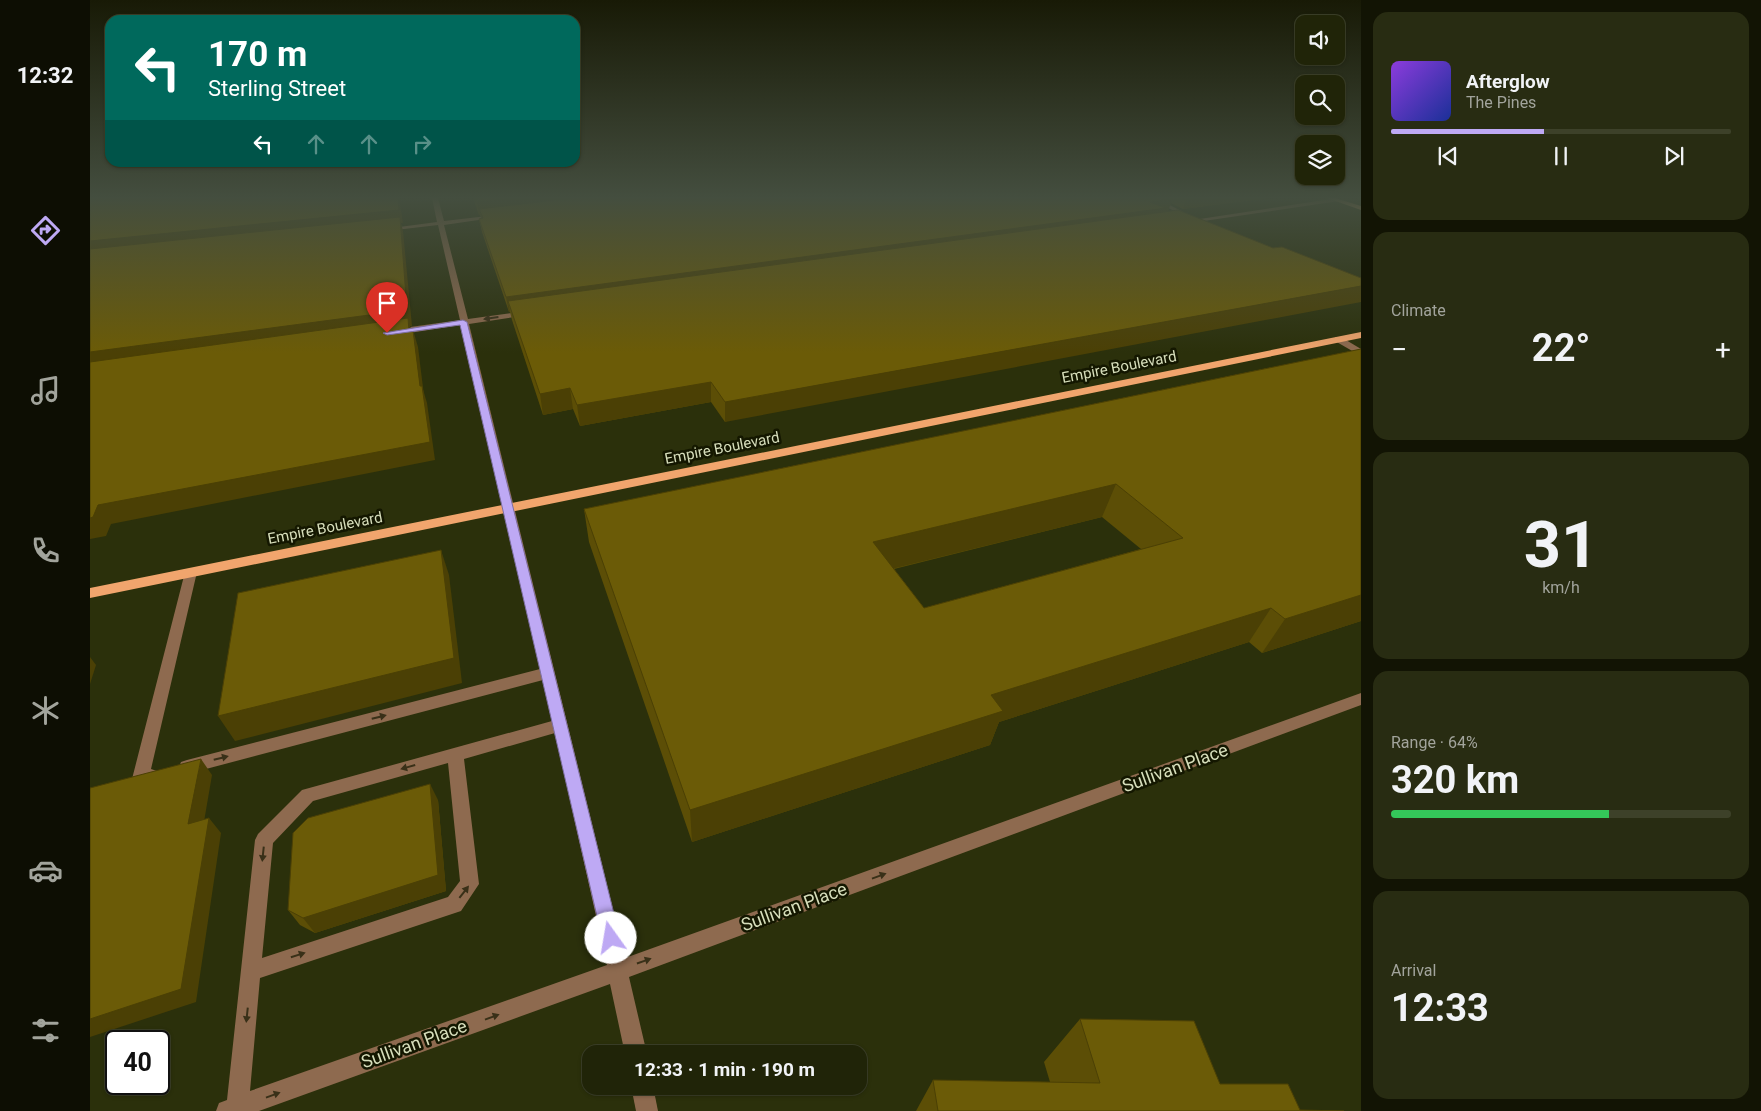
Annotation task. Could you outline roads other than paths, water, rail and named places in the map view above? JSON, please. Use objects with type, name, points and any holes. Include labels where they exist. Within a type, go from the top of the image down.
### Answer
[{"type":"main road","name":"Empire Boulevard","points":[[90,593],[1361,335]]},
{"type":"street","points":[[447,250],[618,970],[634,1045]]},
{"type":"street","points":[[387,333],[538,312]]},
{"type":"street","points":[[1338,339],[1361,352]]},
{"type":"street","points":[[191,572],[140,779],[548,673]]},
{"type":"street","name":"Sullivan Place","points":[[234,1110],[1361,699]]},
{"type":"street","points":[[234,1110],[252,970],[264,840],[308,795],[560,725]]},
{"type":"street","points":[[252,970],[454,904],[470,884],[455,754]]},
{"type":"street","points":[[644,1095],[647,1111]]}]
